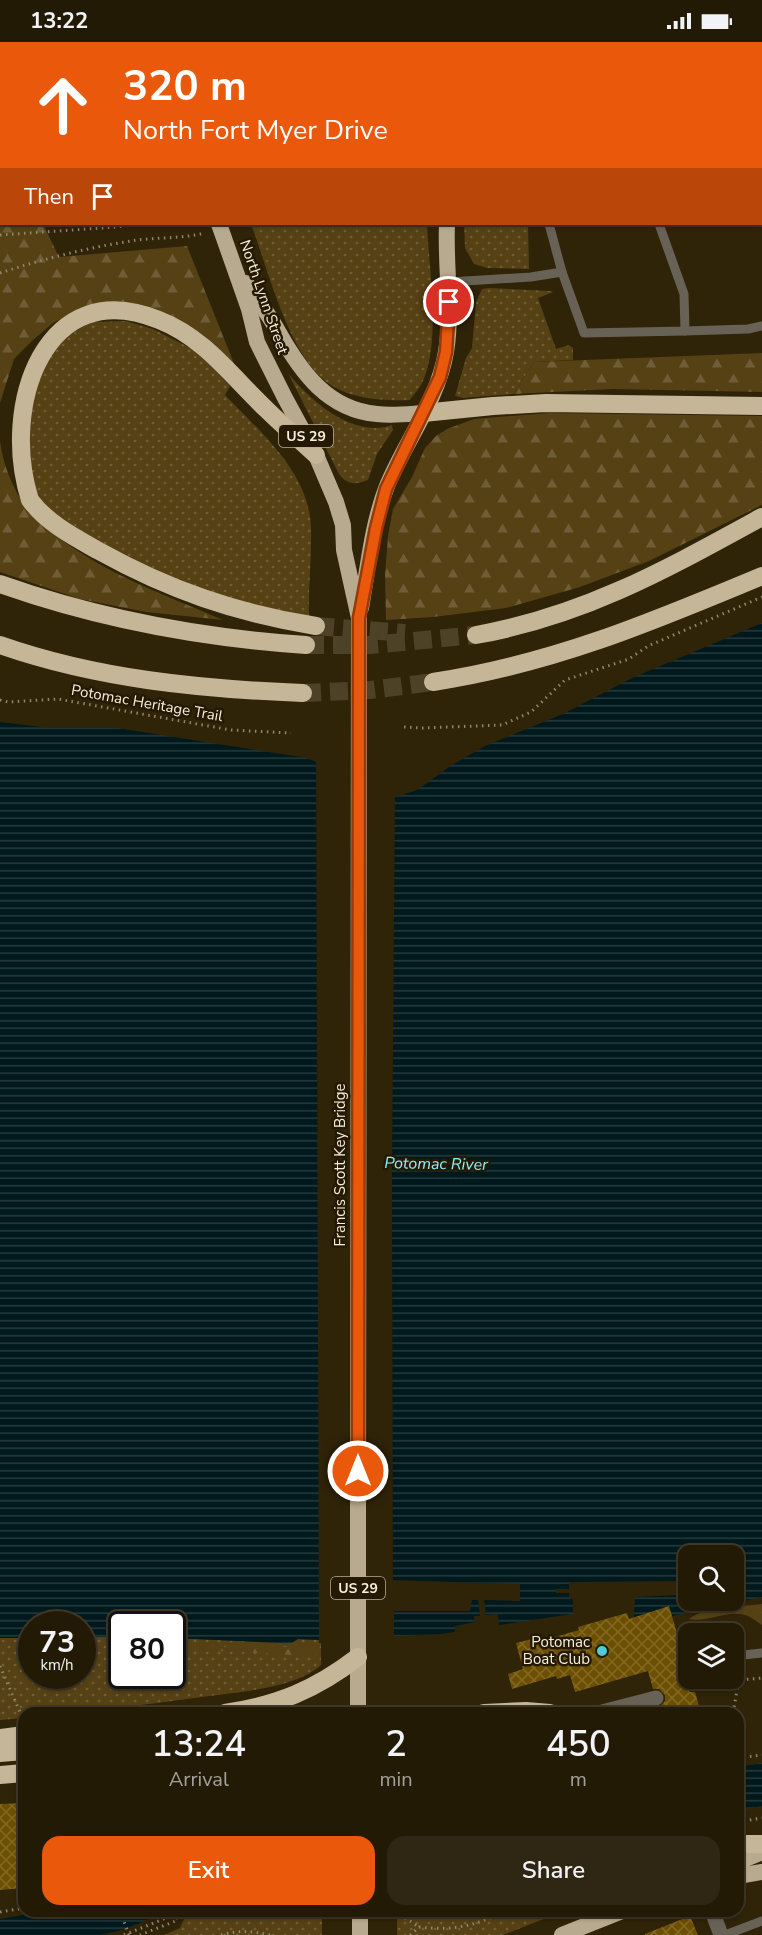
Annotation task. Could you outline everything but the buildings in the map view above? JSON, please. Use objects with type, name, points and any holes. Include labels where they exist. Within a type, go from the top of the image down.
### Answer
[{"type":"highway","name":"US 29","points":[[359,618],[376,524],[386,489],[440,377],[446,352],[449,282],[447,225]]},
{"type":"highway","name":"North Lynn Street","points":[[220,226],[249,309],[257,342],[316,455],[336,502],[359,618]]},
{"type":"highway","points":[[231,261],[279,332],[299,367],[326,394],[357,410],[376,414],[423,413],[546,403],[762,406]]},
{"type":"highway","points":[[18,366],[46,334],[69,319],[108,310],[147,315],[175,327],[204,347],[244,385],[264,408],[316,455]]},
{"type":"highway","points":[[5,420],[9,452],[18,480],[32,501],[60,528],[133,569],[180,591],[248,613],[316,626]]},
{"type":"highway","points":[[476,635],[532,624],[609,596],[762,517]]},
{"type":"highway","points":[[433,682],[495,671],[584,647],[762,576]]},
{"type":"highway","points":[[0,584],[85,609],[148,624],[232,638],[306,645]]},
{"type":"highway","name":"Francis Scott Key Bridge","points":[[358,1707],[359,618]]},
{"type":"highway","points":[[0,645],[54,662],[137,678],[201,687],[303,693]]},
{"type":"highway","points":[[258,1707],[298,1694],[327,1679],[358,1657]]},
{"type":"highway","points":[[0,1738],[18,1736]]},
{"type":"highway","points":[[0,1753],[18,1752]]},
{"type":"highway","points":[[0,1775],[18,1774]]},
{"type":"highway","points":[[744,1844],[762,1844]]},
{"type":"highway","points":[[744,1860],[762,1852]]},
{"type":"highway","points":[[744,1876],[761,1876]]},
{"type":"highway","points":[[360,1917],[360,1935]]},
{"type":"highway","points":[[562,1935],[607,1917]]},
{"type":"street","points":[[621,1707],[656,1698]]},
{"type":"street","points":[[0,1761],[18,1760]]},
{"type":"street","points":[[715,1917],[723,1935]]},
{"type":"lane","points":[[549,225],[562,272],[584,333],[685,332],[748,329],[762,326]]},
{"type":"lane","points":[[659,225],[684,294],[685,332]]},
{"type":"lane","points":[[449,282],[531,278],[562,272]]},
{"type":"lane","points":[[744,1655],[762,1653]]},
{"type":"lane","points":[[723,1935],[762,1921]]},
{"type":"path","points":[[0,235],[130,225]]},
{"type":"path","points":[[0,273],[87,249],[132,240],[194,236],[220,226]]},
{"type":"path","points":[[404,727],[502,725],[531,712],[565,680],[629,659],[648,646],[762,597]]},
{"type":"path","name":"Potomac Heritage Trail","points":[[0,700],[8,702],[58,699],[231,730],[291,733]]},
{"type":"path","points":[[0,1666],[18,1707]]},
{"type":"path","points":[[744,1679],[762,1677]]},
{"type":"path","points":[[734,1707],[738,1689]]},
{"type":"path","points":[[744,1757],[762,1755]]},
{"type":"path","points":[[744,1820],[762,1818]]},
{"type":"path","points":[[0,1912],[18,1909]]},
{"type":"path","points":[[122,1917],[129,1935]]},
{"type":"path","points":[[124,1935],[169,1917]]},
{"type":"path","points":[[140,1935],[178,1920],[177,1917]]},
{"type":"path","points":[[404,1917],[419,1927],[441,1929],[467,1926],[490,1917]]},
{"type":"path","points":[[410,1935],[419,1927]]},
{"type":"path","points":[[221,1935],[250,1931],[270,1935]]},
{"type":"green space","points":[[0,225],[43,225],[59,257],[187,246],[235,366],[213,345],[99,306],[74,312],[53,323],[33,340],[14,359],[0,403]]},
{"type":"green space","points":[[251,225],[427,225],[433,325],[428,364],[423,381],[410,400],[366,398],[344,392],[325,381],[300,350],[280,308]]},
{"type":"green space","points":[[464,225],[528,225],[529,269],[487,268],[474,264],[465,248]]},
{"type":"green space","points":[[482,289],[553,292],[538,298],[556,349],[569,345],[573,348],[573,360],[534,362],[513,394],[463,398],[455,396],[466,358],[472,348],[476,302]]},
{"type":"green space","points":[[126,321],[153,329],[202,354],[230,386],[225,395],[267,438],[292,470],[308,506],[311,526],[309,618],[246,607],[134,564],[69,524],[47,508],[33,491],[14,421],[38,354],[91,322]]},
{"type":"green space","points":[[762,353],[762,392],[613,389],[513,394],[534,362]]},
{"type":"green space","points":[[288,373],[320,405],[348,422],[362,427],[377,428],[392,425],[393,430],[377,454],[368,480],[352,483],[339,474]]},
{"type":"green space","points":[[549,413],[762,416],[762,505],[649,561],[580,587],[506,608],[386,620],[385,575],[393,509],[412,477],[425,448],[436,436],[447,429],[474,419]]},
{"type":"green space","points":[[0,441],[6,468],[17,493],[29,512],[47,528],[87,557],[109,569],[223,620],[146,612],[80,599],[0,572]]},
{"type":"green space","points":[[762,1604],[762,1625],[747,1616],[738,1614],[689,1619],[705,1611],[744,1611],[744,1605]]},
{"type":"green space","points":[[96,1637],[108,1637],[108,1689],[186,1689],[186,1639],[283,1643],[291,1643],[298,1639],[321,1640],[321,1665],[296,1679],[248,1691],[122,1707],[18,1707],[18,1718],[0,1720],[0,1638],[18,1638],[18,1689],[96,1689]]},
{"type":"green space","points":[[186,1644],[224,1647],[238,1644],[287,1647],[305,1644],[315,1646],[318,1653],[310,1656],[186,1649]]},
{"type":"green space","points":[[185,1917],[322,1917],[322,1935],[164,1935],[180,1928]]},
{"type":"green space","points":[[397,1917],[549,1917],[503,1935],[397,1935]]},
{"type":"water","name":"Potomac River","points":[[762,623],[762,1597],[744,1601],[744,1545],[678,1545],[678,1611],[696,1611],[672,1616],[669,1608],[634,1617],[621,1611],[592,1611],[441,1634],[321,1640],[298,1639],[291,1643],[186,1639],[186,1611],[108,1611],[108,1637],[96,1637],[96,1611],[18,1611],[18,1638],[0,1638],[0,722],[42,727],[117,728],[307,758],[331,768],[352,784],[379,795],[399,796],[417,790],[452,765],[485,746],[563,714],[632,678]]},
{"type":"water","points":[[762,1763],[762,1806],[744,1809],[744,1766]]},
{"type":"water","points":[[18,1916],[154,1917],[122,1930],[101,1935],[0,1935],[0,1919]]},
{"type":"pier","points":[[316,758],[333,765],[354,782],[380,792],[395,793],[392,1180],[393,1580],[520,1584],[520,1601],[484,1600],[486,1615],[498,1614],[499,1626],[455,1632],[455,1626],[475,1622],[474,1616],[480,1616],[478,1600],[472,1600],[470,1611],[394,1611],[394,1639],[319,1643]]},
{"type":"pier","points":[[678,1581],[678,1595],[635,1597],[634,1617],[623,1617],[619,1614],[573,1617],[573,1599],[569,1598],[569,1593],[556,1593],[556,1589],[569,1589],[569,1582]]},
{"type":"tunnel","points":[[316,626],[405,633]]},
{"type":"tunnel","points":[[306,645],[371,645],[476,635]]},
{"type":"tunnel","points":[[303,693],[370,690],[433,682]]},
{"type":"place","name":"Potomac Boat Club","points":[[602,1651]]},
{"type":"route","points":[[358,1471],[359,618],[378,515],[386,489],[440,377],[446,352],[449,302]]}]
